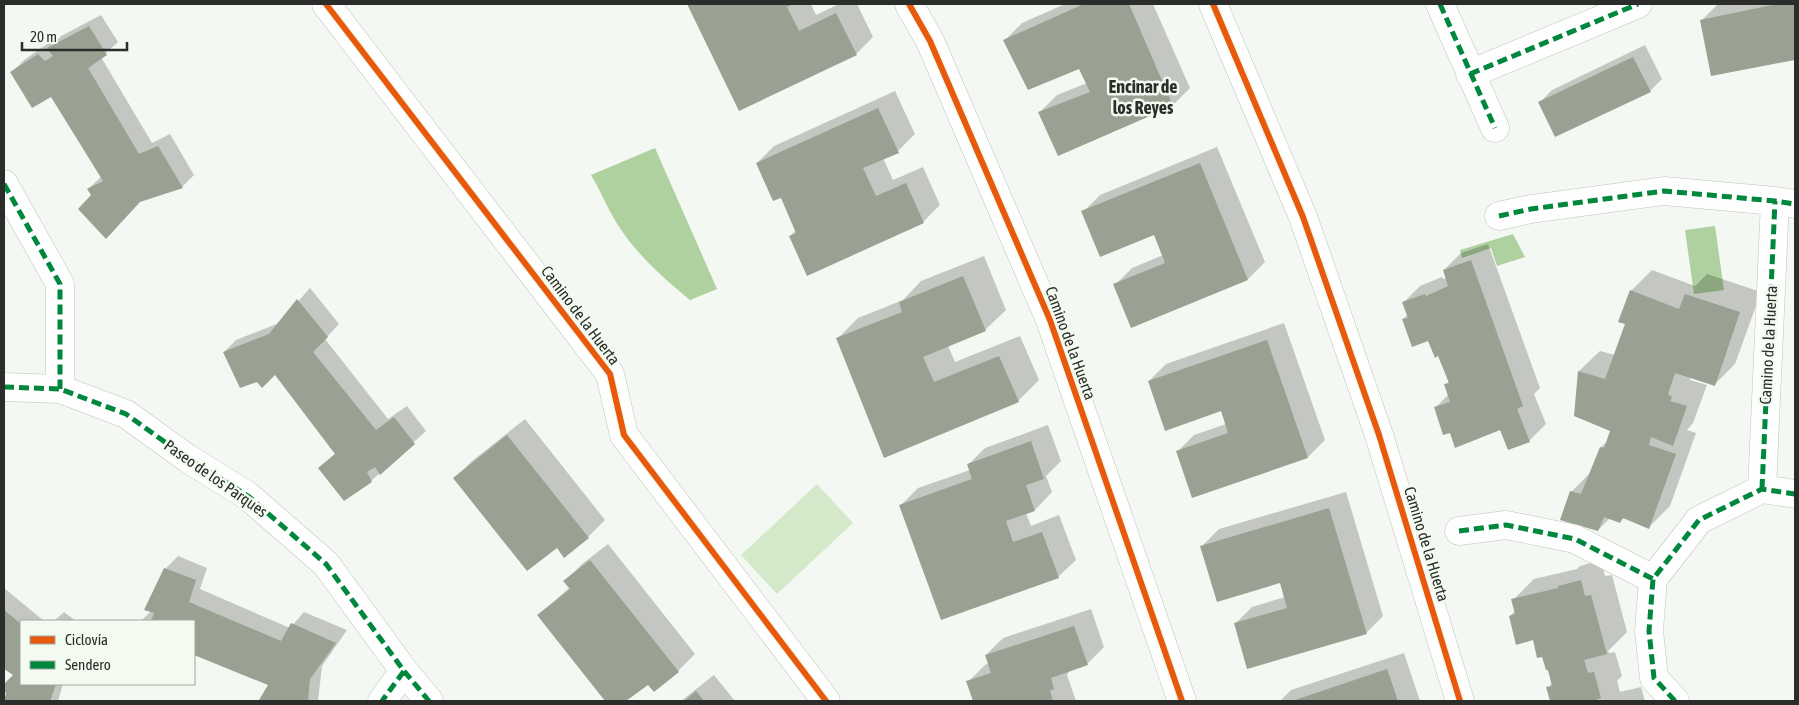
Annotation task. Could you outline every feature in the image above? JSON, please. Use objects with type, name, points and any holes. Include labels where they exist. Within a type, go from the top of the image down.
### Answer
[{"type":"street","name":"Camino de la Huerta","points":[[326,4],[610,374],[624,434],[826,701]]},
{"type":"street","name":"Camino de la Huerta","points":[[909,4],[930,41],[1050,320],[1182,701]]},
{"type":"street","name":"Camino de la Huerta","points":[[1213,4],[1303,217],[1380,434],[1460,701]]},
{"type":"street","points":[[1440,4],[1495,128]]},
{"type":"street","points":[[1470,74],[1638,4]]},
{"type":"street","points":[[4,184],[60,284],[60,389]]},
{"type":"street","name":"Camino de la Huerta","points":[[1499,216],[1531,209],[1664,191],[1785,203],[1762,489]]},
{"type":"street","name":"Paseo de los Parques","points":[[4,387],[60,389],[126,414],[187,458],[248,496],[326,564],[429,701]]},
{"type":"street","points":[[1675,701],[1654,678],[1649,631],[1653,580],[1699,520],[1762,489],[1795,494]]},
{"type":"street","points":[[1460,531],[1506,525],[1575,539],[1653,580]]},
{"type":"street","points":[[382,701],[404,670]]},
{"type":"shaded area","points":[[655,148],[717,289],[690,300],[660,274],[632,244],[616,222],[591,175]]},
{"type":"shaded area","points":[[1715,226],[1724,290],[1694,294],[1685,230]]},
{"type":"shaded area","points":[[1513,234],[1525,257],[1497,266],[1491,248],[1462,258],[1460,250]]},
{"type":"shaded area","points":[[817,484],[853,523],[777,594],[741,555]]},
{"type":"building","points":[[687,4],[793,4],[787,7],[799,31],[836,13],[857,55],[739,111]]},
{"type":"building","points":[[1084,4],[1129,4],[1173,106],[1058,156],[1038,112],[1090,92],[1079,69],[1028,90],[1003,40]]},
{"type":"building","points":[[1777,4],[1795,4],[1795,60],[1711,76],[1700,20]]},
{"type":"building","points":[[89,26],[107,55],[88,68],[139,154],[158,146],[183,188],[140,202],[106,239],[78,209],[91,195],[87,189],[103,181],[51,97],[32,108],[10,72],[38,54],[45,61],[53,56],[47,48]]},
{"type":"building","points":[[1633,57],[1651,92],[1555,137],[1538,102]]},
{"type":"building","points":[[878,108],[899,153],[863,168],[876,196],[906,183],[924,223],[807,276],[789,236],[796,233],[781,198],[773,201],[756,163]]},
{"type":"building","points":[[1200,163],[1248,280],[1131,328],[1113,284],[1165,263],[1154,235],[1100,257],[1081,211]]},
{"type":"building","points":[[1471,260],[1523,406],[1517,409],[1530,442],[1508,450],[1500,430],[1455,448],[1450,433],[1443,435],[1434,407],[1450,402],[1444,384],[1449,383],[1438,356],[1435,358],[1428,341],[1412,347],[1402,319],[1408,318],[1402,302],[1425,294],[1426,296],[1448,286],[1443,270]]},
{"type":"building","points":[[963,276],[986,331],[923,357],[934,382],[999,356],[1019,402],[884,458],[836,338],[902,312],[899,302]]},
{"type":"building","points":[[1630,290],[1679,309],[1685,294],[1740,312],[1715,386],[1675,373],[1668,394],[1672,397],[1670,401],[1687,406],[1673,446],[1651,437],[1649,445],[1676,454],[1649,529],[1623,518],[1620,523],[1604,517],[1598,531],[1560,520],[1570,491],[1581,494],[1600,447],[1604,448],[1610,431],[1574,416],[1578,371],[1605,379],[1625,324],[1618,322]]},
{"type":"building","points":[[297,299],[328,337],[313,352],[376,430],[394,417],[415,444],[380,475],[375,467],[367,472],[372,482],[344,501],[318,468],[335,454],[275,375],[262,388],[257,382],[240,388],[223,352],[269,334]]},
{"type":"building","points":[[1267,340],[1308,458],[1192,498],[1176,451],[1228,433],[1221,411],[1165,431],[1148,381]]},
{"type":"building","points":[[507,435],[589,538],[564,558],[557,548],[527,571],[453,478]]},
{"type":"building","points":[[1031,441],[1044,479],[1026,485],[1035,511],[1006,521],[1013,542],[1042,532],[1059,578],[941,620],[899,505],[972,479],[967,464]]},
{"type":"building","points":[[1329,508],[1367,634],[1247,669],[1234,623],[1287,608],[1280,583],[1217,602],[1200,546]]},
{"type":"building","points":[[590,560],[679,672],[654,692],[648,685],[626,701],[605,701],[537,615],[570,589],[563,581]]},
{"type":"building","points":[[164,568],[196,580],[189,602],[281,641],[291,623],[336,643],[310,679],[308,701],[259,700],[268,685],[195,655],[195,620],[151,620],[154,613],[144,610]]},
{"type":"building","points":[[1581,580],[1585,596],[1591,595],[1607,654],[1584,660],[1588,673],[1594,672],[1601,698],[1596,701],[1550,701],[1546,687],[1552,686],[1548,670],[1546,670],[1542,657],[1537,658],[1533,640],[1516,645],[1509,616],[1515,614],[1511,599],[1558,588],[1558,586]]},
{"type":"building","points":[[4,610],[20,623],[20,685],[56,685],[50,701],[4,701],[6,693],[4,691],[4,684],[13,675],[4,669]]},
{"type":"building","points":[[1074,626],[1088,665],[1051,678],[1054,689],[1050,691],[1053,701],[973,701],[966,681],[991,673],[985,655]]},
{"type":"building","points":[[1387,669],[1398,701],[1292,701]]},
{"type":"building","points":[[696,691],[704,701],[684,701]]},
{"type":"marked path","points":[[1440,4],[1495,128]]},
{"type":"marked path","points":[[1470,74],[1638,4]]},
{"type":"marked path","points":[[4,184],[60,284],[60,389]]},
{"type":"marked path","points":[[1499,216],[1531,209],[1664,191],[1795,204]]},
{"type":"marked path","points":[[1762,489],[1775,201]]},
{"type":"marked path","points":[[4,387],[60,389],[126,414],[187,458],[248,496],[326,564],[404,671],[382,701]]},
{"type":"marked path","points":[[1675,701],[1654,678],[1649,631],[1653,579],[1699,520],[1762,489],[1795,494]]},
{"type":"marked path","points":[[1459,531],[1506,525],[1575,539],[1653,579]]},
{"type":"marked path","points":[[404,671],[429,701]]},
{"type":"cycle path","points":[[326,4],[610,374],[624,435],[826,701]]},
{"type":"cycle path","points":[[909,4],[930,41],[1050,320],[1182,701]]},
{"type":"cycle path","points":[[1213,4],[1303,217],[1379,435],[1460,701]]},
{"type":"district","name":"Encinar de los Reyes","points":[[1143,97]]}]
